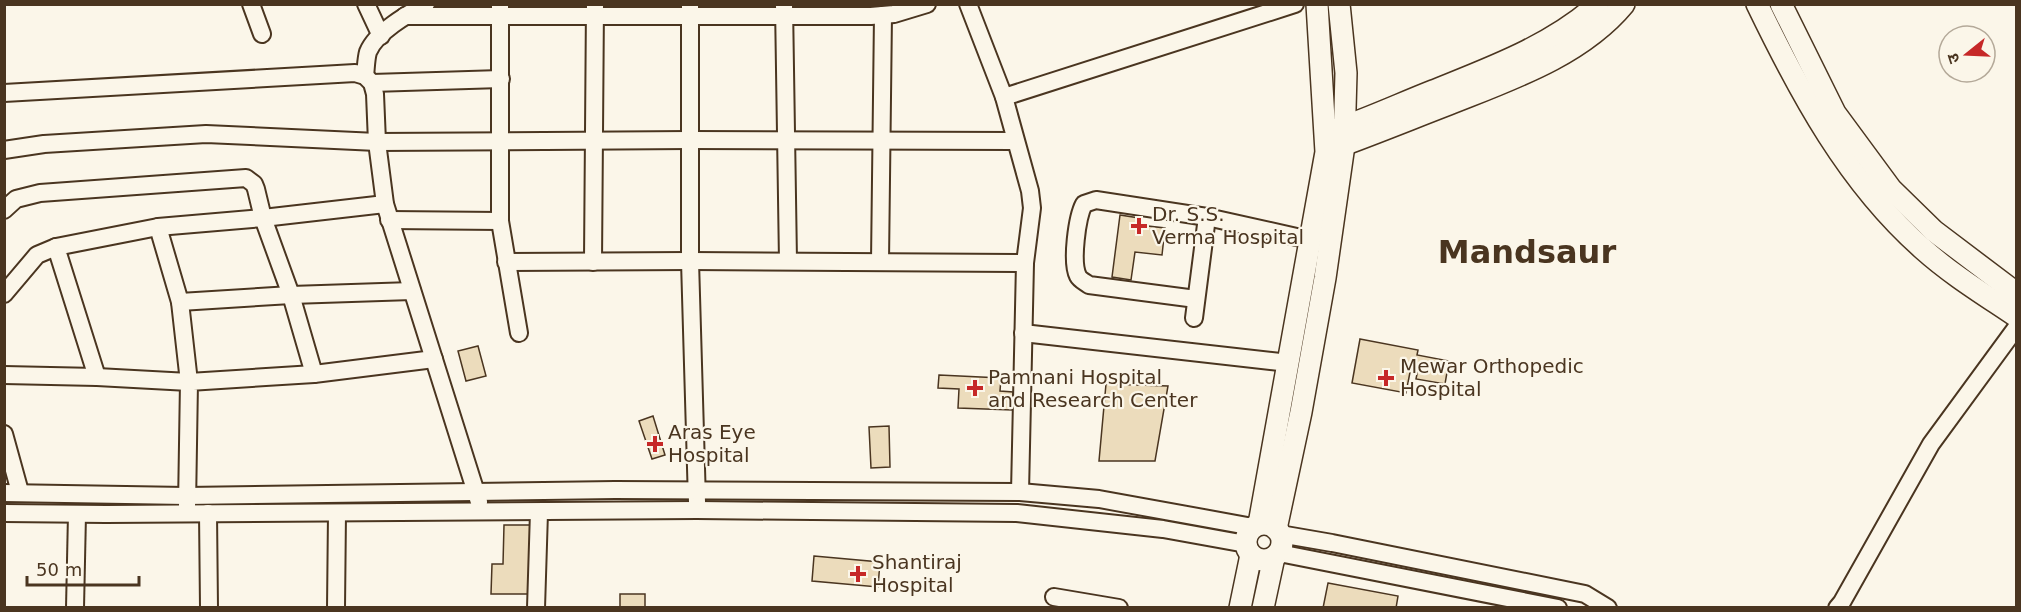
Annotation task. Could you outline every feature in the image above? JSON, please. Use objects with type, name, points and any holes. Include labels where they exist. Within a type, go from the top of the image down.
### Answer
[{"type":"main road","points":[[1240,608],[1265,540],[1301,412],[1325,278],[1335,139],[1317,4]]},
{"type":"main road","points":[[1263,608],[1265,540],[1288,363],[1310,240],[1335,139],[1346,73],[1339,4]]},
{"type":"main road","points":[[1335,139],[1519,56],[1567,28],[1598,4]]},
{"type":"main road","points":[[1335,139],[1502,82],[1555,57],[1589,37],[1609,22],[1624,4]]},
{"type":"main road","points":[[1757,4],[1782,57],[1812,110],[1845,161],[1895,222],[1924,250],[2016,316]]},
{"type":"main road","points":[[1781,4],[1835,113],[1891,189],[1934,231],[2016,293]]},
{"type":"street","points":[[251,4],[262,34]]},
{"type":"street","points":[[366,4],[381,36]]},
{"type":"street","points":[[426,4],[405,16],[381,36],[368,54],[369,79],[375,94],[377,142],[387,212],[482,512]]},
{"type":"street","points":[[405,16],[500,10],[784,10],[883,15],[927,4]]},
{"type":"street","points":[[968,4],[1005,97],[1030,191],[1032,208],[1025,263],[1020,492]]},
{"type":"street","points":[[1005,97],[1295,4]]},
{"type":"street","points":[[500,10],[500,221],[519,333]]},
{"type":"street","points":[[593,262],[595,10]]},
{"type":"street","points":[[691,10],[690,261],[697,510]]},
{"type":"street","points":[[784,10],[788,261]]},
{"type":"street","points":[[880,262],[883,15]]},
{"type":"street","points":[[4,93],[355,74],[369,79],[501,79]]},
{"type":"street","points":[[4,150],[44,144],[206,134],[377,142],[500,140],[1016,141]]},
{"type":"street","points":[[4,210],[16,199],[40,193],[246,178],[254,184],[263,218],[291,295],[314,374]]},
{"type":"street","points":[[1196,299],[1089,285],[1079,278],[1075,266],[1080,213],[1084,204],[1096,200],[1207,217],[1310,240]]},
{"type":"street","points":[[4,294],[37,255],[56,247],[158,227],[263,218],[387,212],[500,221]]},
{"type":"street","points":[[1194,318],[1207,217]]},
{"type":"street","points":[[158,227],[180,302],[189,382],[187,513]]},
{"type":"street","points":[[56,247],[97,377]]},
{"type":"street","points":[[506,262],[1025,263]]},
{"type":"street","points":[[180,302],[412,291]]},
{"type":"street","points":[[1837,608],[1931,444],[2016,328]]},
{"type":"street","points":[[1023,333],[1288,363]]},
{"type":"street","points":[[4,375],[189,382],[314,374],[434,359]]},
{"type":"street","points":[[4,434],[12,492],[186,496],[476,491],[1020,492],[1099,499],[1558,608]]},
{"type":"street","points":[[4,513],[697,510],[1017,513],[1265,540],[1332,543],[1585,594],[1608,608]]},
{"type":"street","points":[[536,608],[539,512]]},
{"type":"street","points":[[208,513],[209,608]]},
{"type":"street","points":[[336,608],[337,513]]},
{"type":"street","points":[[75,608],[77,514]]},
{"type":"street","points":[[1054,597],[1119,608]]},
{"type":"building","points":[[1120,215],[1139,218],[1139,225],[1165,228],[1162,255],[1135,252],[1131,280],[1112,277]]},
{"type":"building","points":[[1360,339],[1418,350],[1417,355],[1449,361],[1445,384],[1416,379],[1418,369],[1411,367],[1406,393],[1352,383]]},
{"type":"building","points":[[478,346],[486,376],[466,381],[458,351]]},
{"type":"building","points":[[939,375],[1001,378],[1000,391],[1013,392],[1012,410],[958,408],[959,389],[938,388]]},
{"type":"building","points":[[1106,384],[1168,386],[1155,461],[1099,461]]},
{"type":"building","points":[[653,416],[665,455],[652,459],[639,421]]},
{"type":"building","points":[[889,426],[890,467],[871,468],[869,427]]},
{"type":"building","points":[[504,525],[533,525],[532,594],[491,594],[492,564],[503,564]]},
{"type":"building","points":[[814,556],[880,562],[878,587],[812,581]]},
{"type":"building","points":[[1328,583],[1398,596],[1396,608],[1323,608]]},
{"type":"building","points":[[620,594],[645,594],[645,608],[620,608]]},
{"type":"place","name":"Dr. S.S. Verma Hospital","points":[[1139,226]]},
{"type":"place","name":"Mewar Orthopedic Hospital","points":[[1386,378]]},
{"type":"place","name":"Pamnani Hospital and Research Center","points":[[975,388]]},
{"type":"place","name":"Aras Eye Hospital","points":[[655,444]]},
{"type":"place","name":"Shantiraj Hospital","points":[[858,574]]},
{"type":"district","name":"Mandsaur","points":[[1527,252]]}]
